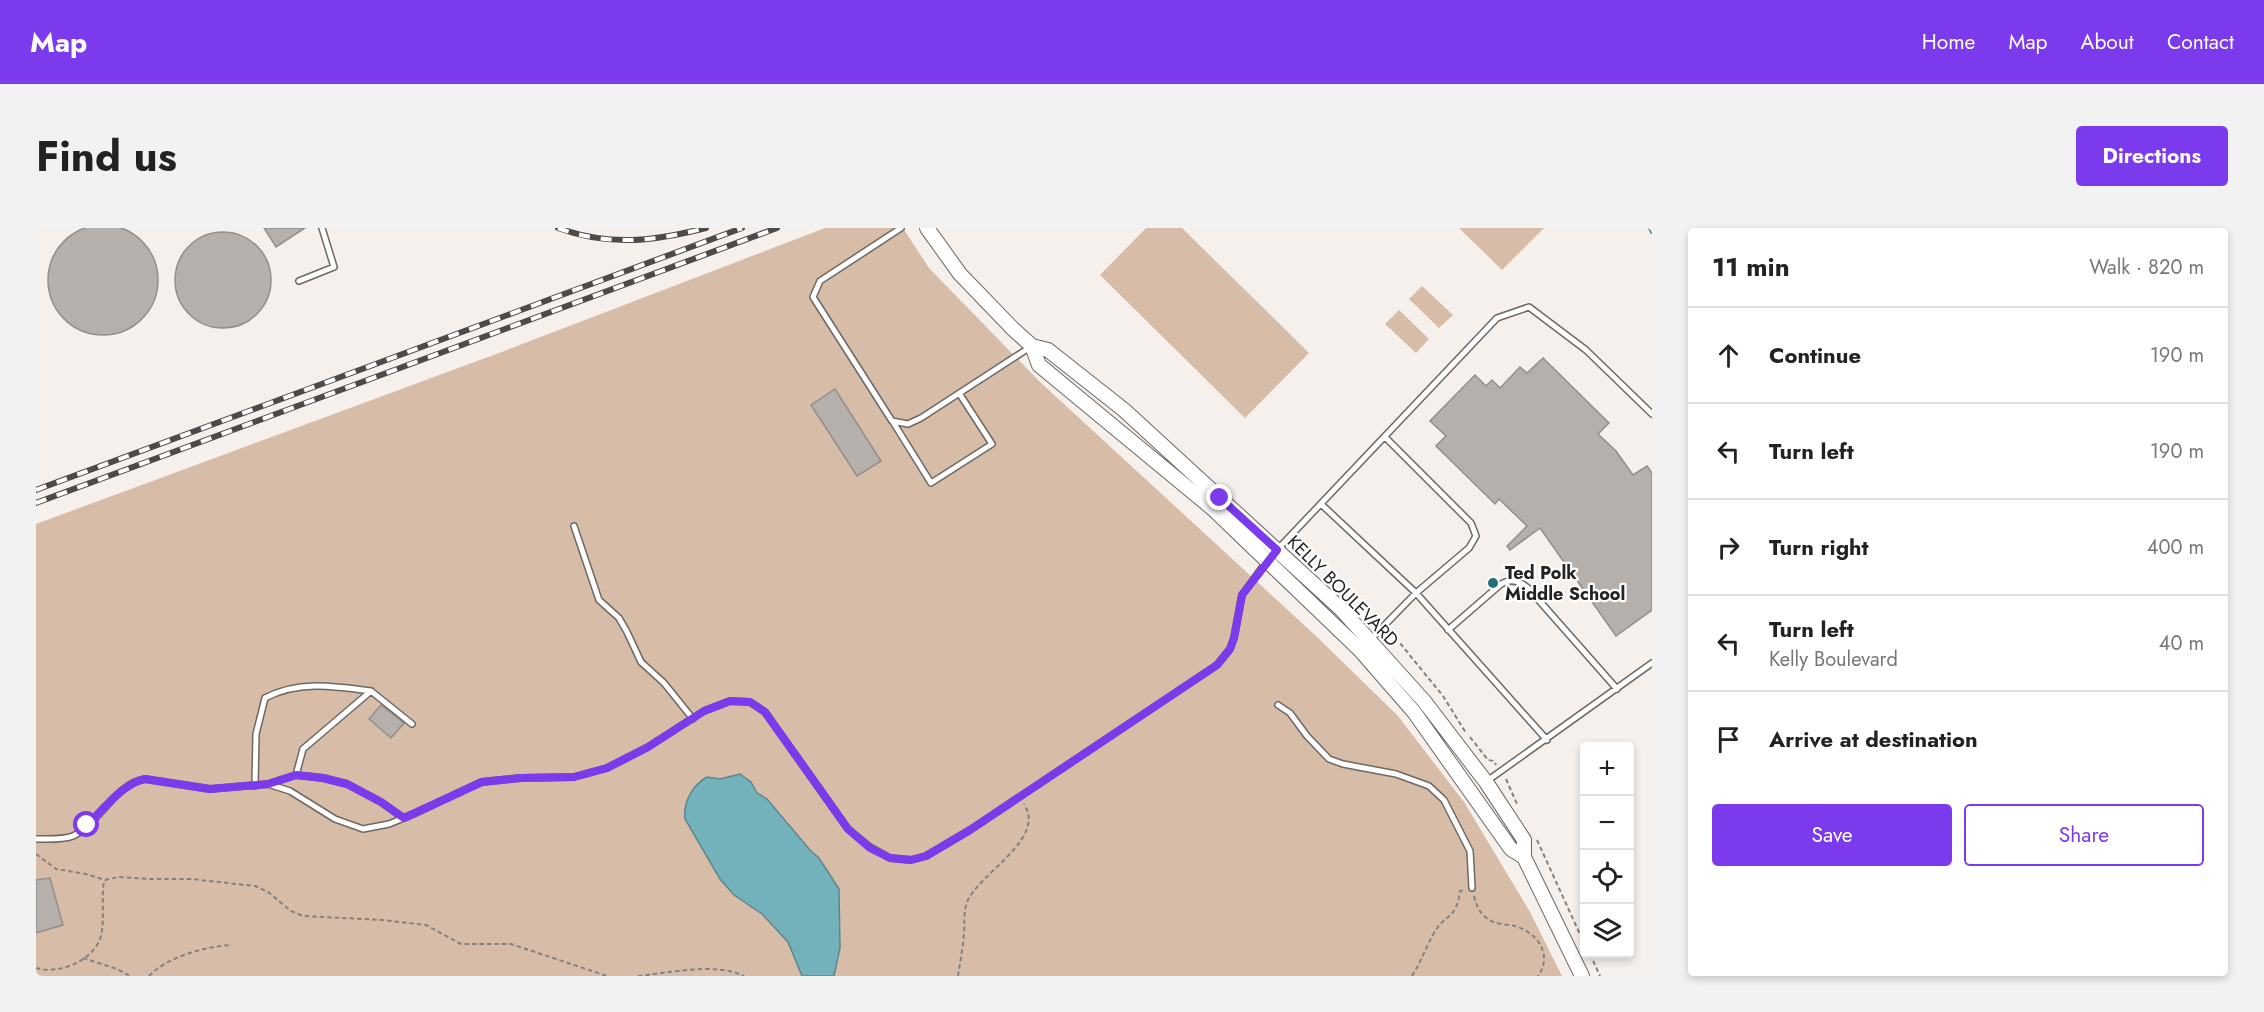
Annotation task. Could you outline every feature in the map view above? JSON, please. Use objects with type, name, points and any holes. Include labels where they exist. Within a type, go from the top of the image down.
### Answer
[{"type":"street","name":"KELLY BOULEVARD","points":[[927,228],[960,274],[1013,329],[1032,346],[1048,350],[1124,410],[1341,609],[1370,640],[1424,702],[1486,782],[1524,840],[1524,857],[1582,976]]},
{"type":"street","name":"KELLY BOULEVARD","points":[[1032,346],[1039,365],[1212,508],[1360,650],[1407,703],[1511,849],[1524,857]]},
{"type":"street","points":[[1267,561],[1277,550]]},
{"type":"lane","points":[[299,281],[334,267],[322,228]]},
{"type":"lane","points":[[901,228],[820,281],[813,297],[931,483],[992,444],[959,393]]},
{"type":"lane","points":[[1277,550],[1497,318],[1529,307],[1586,350],[1652,414]]},
{"type":"lane","points":[[892,421],[908,424],[1032,346]]},
{"type":"lane","points":[[1370,640],[1416,593],[1469,548],[1476,536],[1471,523],[1385,437]]},
{"type":"lane","points":[[1320,504],[1416,593],[1547,740]]},
{"type":"lane","points":[[574,526],[599,600],[619,618],[640,662],[664,683],[693,718]]},
{"type":"lane","points":[[268,784],[290,791],[335,819],[363,830],[404,818],[482,782],[521,778],[574,777],[607,768],[648,747],[704,711],[730,701],[750,702],[765,712],[848,829],[870,848],[890,858],[911,860],[926,856],[1019,797],[1217,665],[1230,649],[1234,638],[1242,595],[1267,561]]},
{"type":"lane","points":[[1448,630],[1501,584],[1509,580],[1523,583],[1617,689]]},
{"type":"lane","points":[[1486,782],[1652,663]]},
{"type":"lane","points":[[255,786],[256,734],[265,698],[279,690],[305,686],[331,686],[371,691],[412,724]]},
{"type":"lane","points":[[296,775],[303,749],[371,691]]},
{"type":"lane","points":[[1278,705],[1290,713],[1307,736],[1329,759],[1343,764],[1396,774],[1429,786],[1444,800],[1470,850],[1472,888]]},
{"type":"lane","points":[[36,846],[36,839],[72,837],[124,788],[135,781],[145,779],[210,789],[268,784],[296,775],[323,778],[347,784],[381,802],[404,818]]},
{"type":"path","points":[[958,976],[964,933],[963,916],[967,902],[974,890],[1020,843],[1027,830],[1029,815],[1019,797]]},
{"type":"path","points":[[36,854],[56,869],[105,880],[118,877],[191,879],[255,886],[268,892],[291,911],[303,916],[426,925],[462,944],[511,944],[607,976]]},
{"type":"path","points":[[36,968],[46,972],[71,966],[89,954],[101,938],[101,896],[105,880]]},
{"type":"path","points":[[1412,976],[1435,931],[1452,915],[1458,905],[1460,891],[1472,888],[1481,913],[1490,921],[1525,930],[1541,944],[1545,955],[1544,968],[1538,976]]},
{"type":"path","points":[[149,976],[194,951],[232,945]]},
{"type":"path","points":[[83,958],[117,969],[130,976]]},
{"type":"path","points":[[1592,958],[1600,976]]},
{"type":"path","points":[[638,976],[716,969],[744,976]]},
{"type":"path","points":[[45,976],[46,972]]},
{"type":"shaded area","points":[[825,228],[903,228],[929,268],[1040,382],[1316,636],[1398,716],[1464,802],[1530,912],[1562,976],[36,976],[36,524],[507,350]]},
{"type":"shaded area","points":[[1146,228],[1182,228],[1309,353],[1245,418],[1100,275]]},
{"type":"shaded area","points":[[1459,228],[1544,228],[1502,270]]},
{"type":"shaded area","points":[[1422,286],[1453,315],[1439,328],[1409,299]]},
{"type":"shaded area","points":[[1399,310],[1429,339],[1416,353],[1385,324]]},
{"type":"water","points":[[740,774],[751,782],[757,793],[767,799],[819,858],[839,889],[840,948],[834,976],[802,976],[788,942],[762,914],[734,895],[720,879],[685,819],[687,800],[702,780],[707,777],[720,779]]},
{"type":"building","points":[[103,225],[124,230],[142,241],[153,259],[158,280],[153,301],[142,319],[124,330],[103,335],[82,330],[64,319],[53,301],[48,280],[53,259],[64,241],[82,230]]},
{"type":"building","points":[[264,228],[305,228],[276,247]]},
{"type":"building","points":[[223,232],[241,236],[257,246],[267,262],[271,280],[267,298],[257,314],[241,324],[223,328],[205,324],[189,314],[179,298],[175,280],[179,262],[189,246],[205,236]]},
{"type":"building","points":[[1543,358],[1609,423],[1598,434],[1616,451],[1633,475],[1647,466],[1652,473],[1652,610],[1616,636],[1540,528],[1510,550],[1507,546],[1527,526],[1499,499],[1495,504],[1436,446],[1446,436],[1430,421],[1475,375],[1486,386],[1492,380],[1500,388],[1520,367],[1527,373]]},
{"type":"building","points":[[835,389],[881,461],[857,476],[811,405]]},
{"type":"building","points":[[381,705],[404,723],[391,738],[369,719]]},
{"type":"building","points":[[50,878],[63,925],[36,933],[36,880]]},
{"type":"waterway","points":[[1650,228],[1652,232]]},
{"type":"railway","points":[[558,228],[577,234],[614,240],[650,239],[706,228]]},
{"type":"railway","points":[[36,490],[742,228]]},
{"type":"railway","points":[[36,503],[777,228]]},
{"type":"place","name":"Ted Polk Middle School","points":[[1493,583]]},
{"type":"route","points":[[87,825],[124,788],[135,781],[145,779],[210,789],[243,788],[268,784],[296,775],[347,784],[381,802],[404,818],[482,782],[521,778],[574,777],[607,768],[648,747],[704,711],[730,701],[750,702],[765,712],[848,829],[870,848],[890,858],[911,860],[926,856],[970,830],[1217,665],[1230,649],[1234,638],[1242,595],[1277,550],[1220,498]]}]
